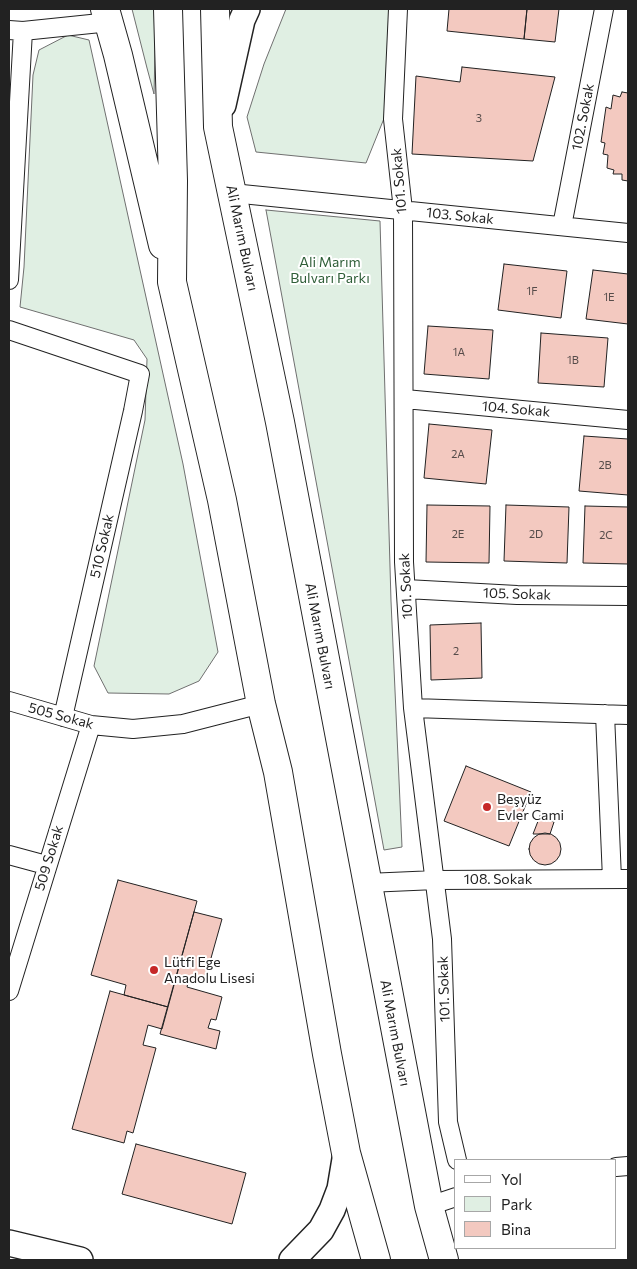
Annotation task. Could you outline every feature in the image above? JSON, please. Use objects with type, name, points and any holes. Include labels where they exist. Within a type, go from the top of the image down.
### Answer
[{"type":"main road","points":[[168,9],[173,181],[172,282]]},
{"type":"main road","name":"Ali Marım Bulvarı","points":[[214,9],[218,127],[280,422],[429,1206],[444,1260]]},
{"type":"main road","points":[[107,15],[172,282],[222,500],[261,704],[278,772],[346,1153],[376,1260]]},
{"type":"street","points":[[218,127],[242,20],[247,9]]},
{"type":"street","name":"101. Sokak","points":[[398,9],[393,119],[403,210],[406,589],[413,708],[442,939],[448,1122],[457,1159]]},
{"type":"street","name":"102. Sokak","points":[[562,226],[604,9]]},
{"type":"street","points":[[9,280],[16,31],[107,15]]},
{"type":"street","name":"103. Sokak","points":[[232,193],[628,233]]},
{"type":"street","name":"510 Sokak","points":[[9,330],[140,374],[131,421],[63,717]]},
{"type":"street","name":"104. Sokak","points":[[404,399],[628,420]]},
{"type":"street","name":"105. Sokak","points":[[406,589],[517,595],[628,596]]},
{"type":"street","name":"505 Sokak","points":[[9,701],[91,725],[133,729],[183,724],[261,704]]},
{"type":"street","points":[[413,708],[628,715]]},
{"type":"street","points":[[605,714],[620,879]]},
{"type":"street","name":"509 Sokak","points":[[9,991],[91,725]]},
{"type":"street","points":[[9,854],[46,866]]},
{"type":"street","name":"108. Sokak","points":[[367,883],[436,880],[620,879]]},
{"type":"street","points":[[292,1260],[321,1230],[332,1210],[340,1189],[346,1153]]},
{"type":"street","points":[[429,1206],[454,1198]]},
{"type":"street","points":[[9,1244],[80,1260]]},
{"type":"green space","points":[[132,9],[156,9],[154,94],[147,68]]},
{"type":"green space","points":[[286,9],[390,9],[385,116],[366,163],[256,152],[247,117],[264,64]]},
{"type":"green space","points":[[68,35],[89,40],[183,464],[218,652],[199,681],[169,694],[108,693],[94,666],[145,420],[147,359],[134,340],[20,307],[24,267],[33,75],[39,50]]},
{"type":"green space","name":"Ali Marım Bulvarı Parkı","points":[[266,210],[380,221],[391,601],[402,847],[384,850]]},
{"type":"building","points":[[449,9],[527,9],[524,39],[447,31]]},
{"type":"building","points":[[527,9],[559,9],[555,42],[524,39]]},
{"type":"building","points":[[462,67],[555,77],[533,161],[412,154],[416,76],[460,82]]},
{"type":"building","points":[[622,92],[628,93],[628,181],[622,180],[622,174],[613,174],[614,170],[607,168],[608,155],[603,154],[605,143],[601,142],[606,107],[611,109],[613,95],[620,97]]},
{"type":"building","points":[[504,264],[567,271],[561,318],[498,310]]},
{"type":"building","points":[[593,270],[628,274],[628,324],[586,319]]},
{"type":"building","points":[[428,326],[493,330],[489,379],[424,374]]},
{"type":"building","points":[[541,333],[608,338],[604,387],[538,383]]},
{"type":"building","points":[[429,424],[492,430],[486,484],[424,478]]},
{"type":"building","points":[[584,436],[628,439],[628,495],[579,491]]},
{"type":"building","points":[[427,505],[490,506],[489,563],[426,562]]},
{"type":"building","points":[[506,505],[569,507],[567,563],[504,561]]},
{"type":"building","points":[[585,506],[628,507],[628,564],[583,563]]},
{"type":"building","points":[[481,623],[482,678],[431,680],[430,625]]},
{"type":"building","name":"Beşyüz Evler Cami","points":[[466,766],[531,792],[509,846],[444,821]]},
{"type":"building","points":[[540,816],[554,822],[550,834],[533,834]]},
{"type":"building","points":[[545,833],[551,834],[556,838],[560,843],[560,855],[556,860],[551,864],[545,865],[539,864],[534,860],[530,855],[529,849],[530,843],[534,838],[539,834]]},
{"type":"building","points":[[118,880],[197,901],[168,1007],[124,995],[126,985],[91,975]]},
{"type":"building","points":[[194,912],[222,919],[204,983],[189,979],[187,987],[222,997],[216,1020],[211,1019],[208,1028],[220,1031],[216,1049],[160,1034]]},
{"type":"building","points":[[110,991],[168,1007],[162,1029],[148,1025],[143,1045],[156,1048],[133,1133],[127,1131],[124,1143],[72,1129]]},
{"type":"building","points":[[136,1144],[246,1173],[232,1224],[122,1194]]},
{"type":"place","name":"Beşyüz Evler Cami","points":[[487,807]]},
{"type":"place","name":"Lütfi Ege Anadolu Lisesi","points":[[154,970]]}]
